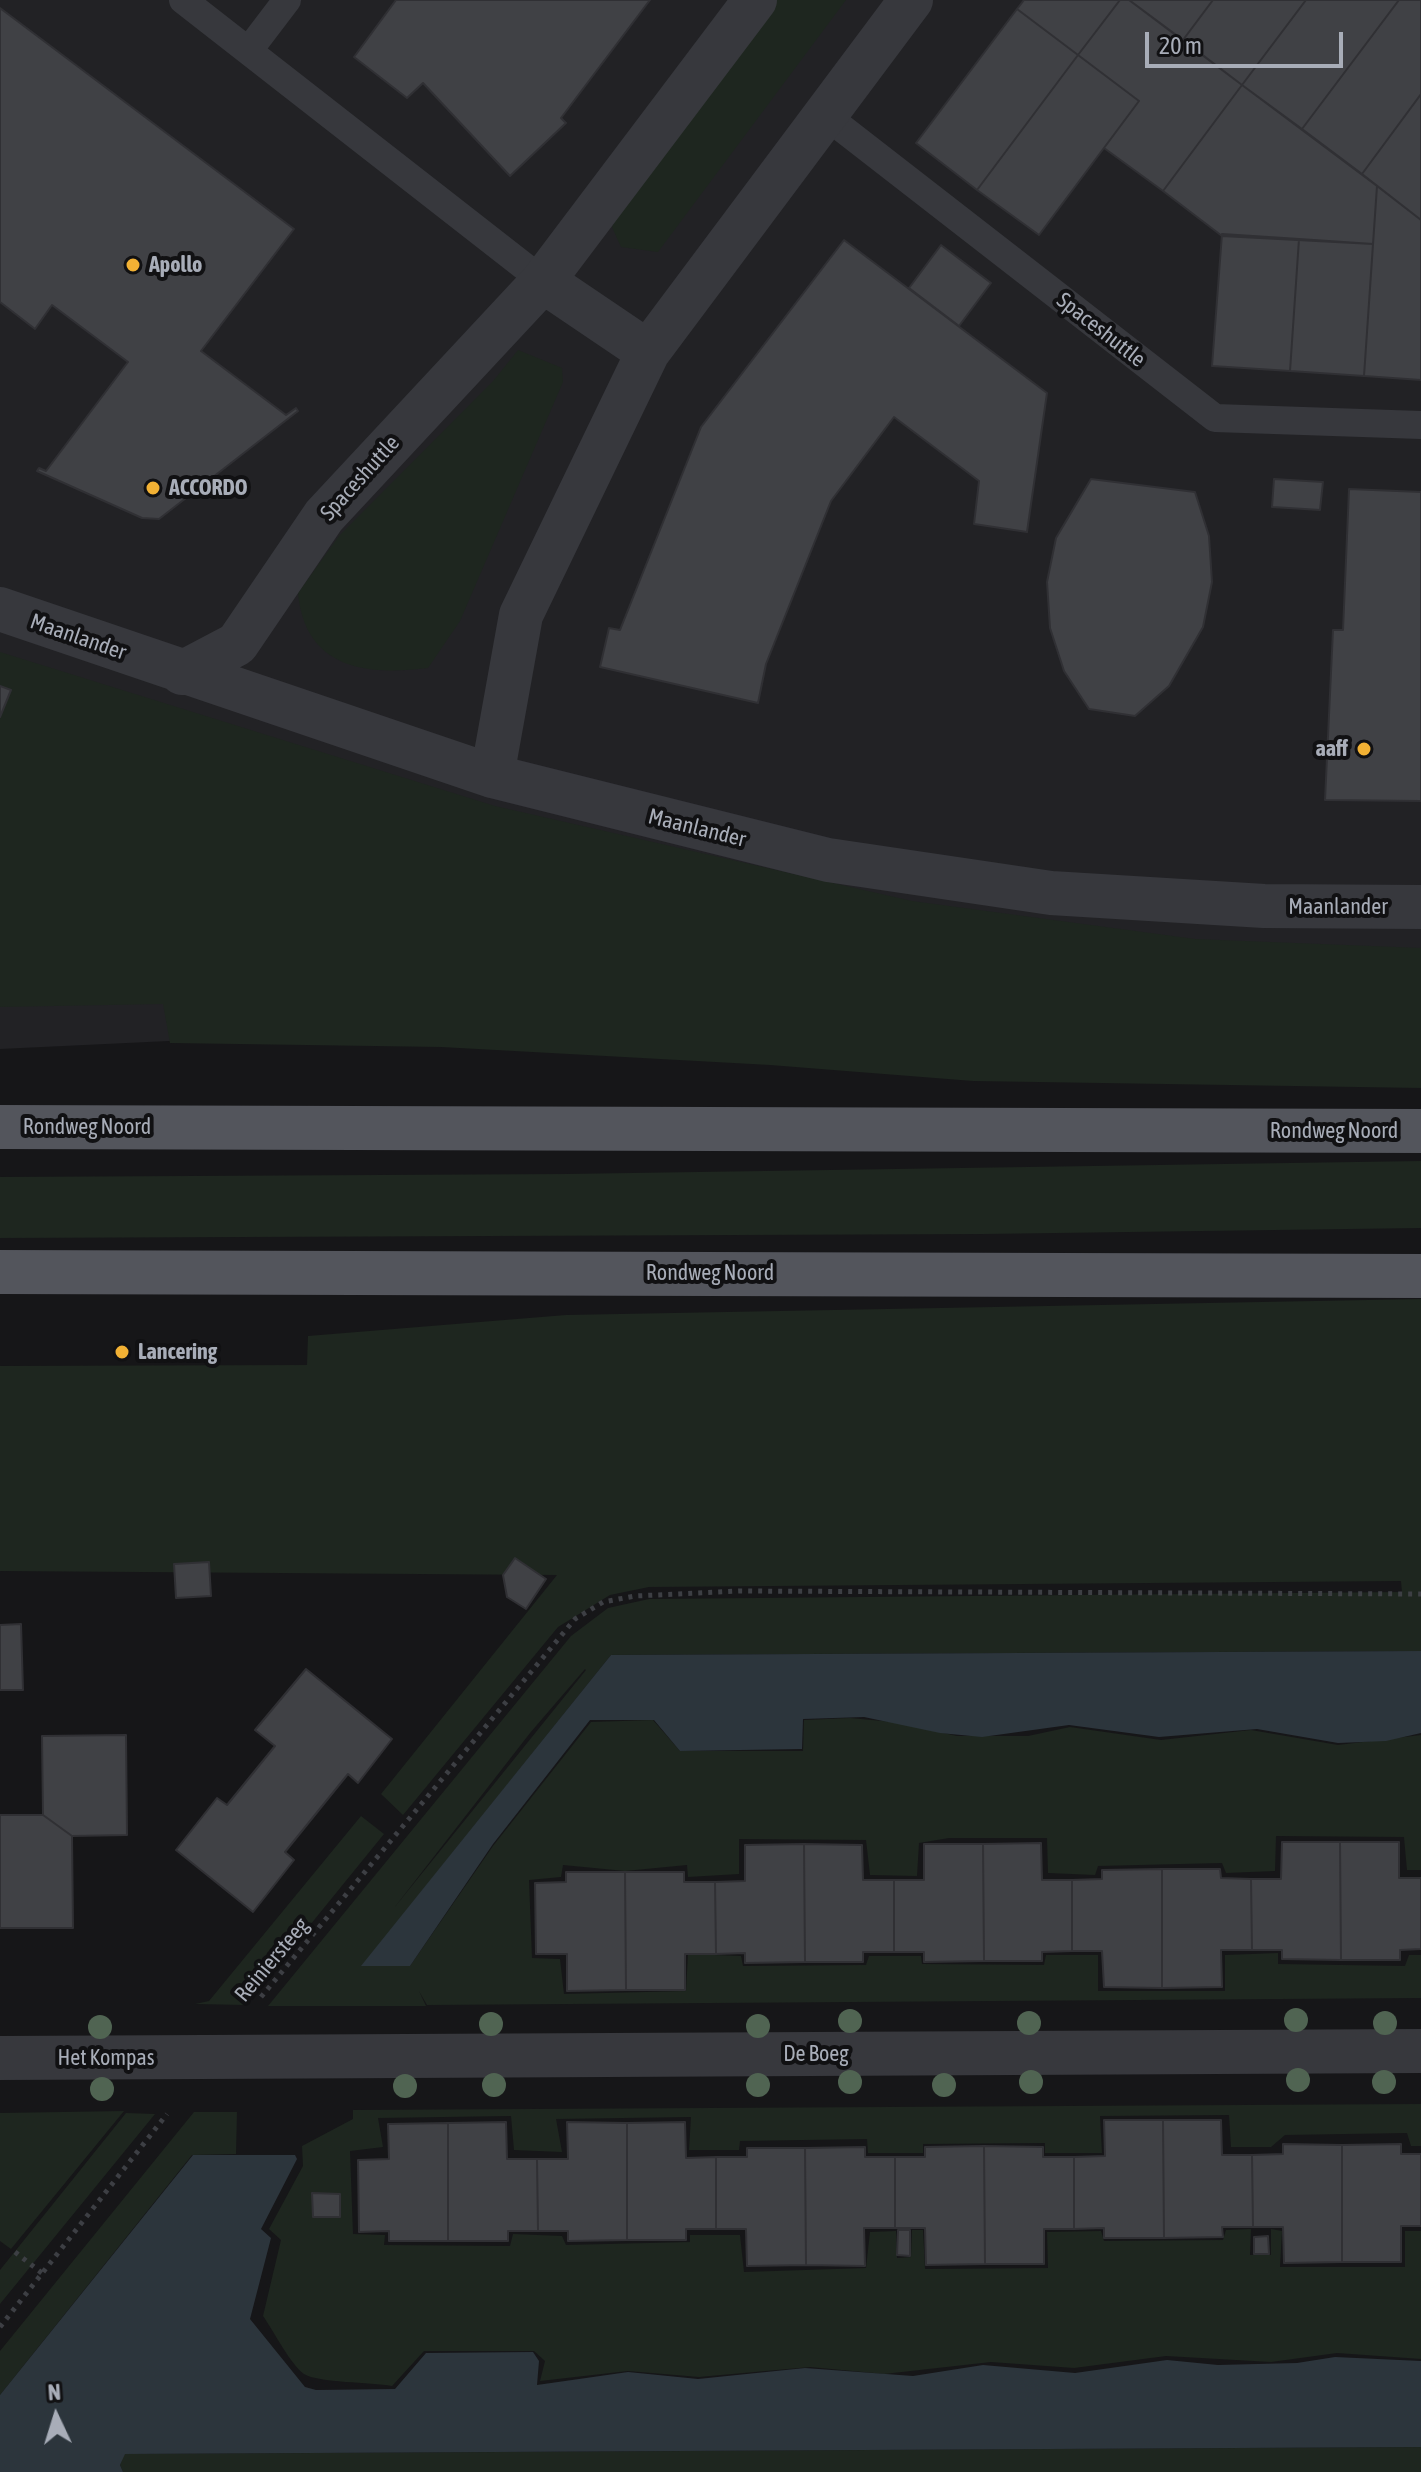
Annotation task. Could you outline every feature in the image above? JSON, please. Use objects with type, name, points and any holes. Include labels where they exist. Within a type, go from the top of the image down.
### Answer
[{"type":"main road","name":"Rondweg Noord","points":[[0,1127],[1421,1131]]},
{"type":"main road","name":"Rondweg Noord","points":[[0,1272],[1421,1276]]},
{"type":"street","name":"Spaceshuttle","points":[[182,673],[237,644],[324,516],[543,281],[755,0]]},
{"type":"street","points":[[492,776],[521,615],[648,352],[911,0]]},
{"type":"street","points":[[543,281],[648,352]]},
{"type":"street","name":"Maanlander","points":[[0,609],[492,776],[828,860],[1051,893],[1264,906],[1421,907]]},
{"type":"street","name":"De Boeg","points":[[212,2058],[1421,2051]]},
{"type":"street","name":"Het Kompas","points":[[0,2058],[212,2058]]},
{"type":"lane","points":[[183,0],[543,281]]},
{"type":"lane","points":[[249,50],[287,0]]},
{"type":"lane","name":"Spaceshuttle","points":[[825,115],[1215,418],[1421,425]]},
{"type":"path","name":"Reiniersteeg","points":[[0,2327],[212,2058],[575,1619],[603,1602],[679,1592],[1421,1594]]},
{"type":"path","points":[[15,2252],[43,2274]]},
{"type":"shaded area","points":[[0,0],[1421,0],[1421,1011],[887,1007],[0,1049]]},
{"type":"shaded area","points":[[775,0],[846,0],[658,252],[621,247],[612,227],[622,203]]},
{"type":"shaded area","points":[[518,350],[562,368],[563,382],[460,621],[428,668],[382,670],[342,662],[326,652],[312,637],[303,618],[298,593],[339,536],[494,380]]},
{"type":"shaded area","points":[[0,652],[495,806],[912,901],[1195,939],[1421,948],[1421,1088],[973,1081],[770,1065],[441,1047],[170,1043],[163,1004],[0,1007]]},
{"type":"shaded area","points":[[1421,1161],[1421,1228],[984,1234],[0,1238],[0,1177],[566,1174]]},
{"type":"shaded area","points":[[1421,1299],[1421,1651],[611,1655],[362,1966],[410,1966],[493,1846],[591,1722],[653,1720],[680,1751],[803,1751],[804,1720],[850,1718],[893,1722],[957,1736],[1028,1736],[1070,1727],[1161,1740],[1251,1730],[1338,1745],[1421,1735],[1421,1870],[1407,1870],[1404,1837],[1276,1836],[1275,1871],[1226,1873],[1222,1863],[1098,1866],[1095,1875],[1048,1873],[1047,1838],[949,1838],[919,1843],[917,1876],[870,1875],[866,1840],[739,1839],[739,1874],[688,1877],[687,1865],[625,1871],[563,1865],[561,1877],[529,1880],[532,1958],[560,1959],[564,1994],[686,1991],[688,1954],[741,1956],[743,1966],[866,1965],[869,1956],[921,1956],[922,1964],[1044,1965],[1046,1955],[1098,1955],[1098,1991],[1225,1991],[1225,1955],[1278,1953],[1278,1964],[1405,1966],[1409,1955],[1421,1955],[1421,1998],[427,2005],[419,1991],[426,2006],[268,2006],[571,1636],[608,1608],[649,1599],[1402,1592],[1401,1581],[649,1587],[610,1595],[558,1627],[403,1815],[381,1794],[557,1575],[0,1571],[0,1366],[307,1365],[308,1336],[566,1315]],"holes":[[[586,1670],[394,1908],[530,1733]]]},
{"type":"shaded area","points":[[1421,1651],[1421,1733],[1386,1741],[1338,1743],[1257,1729],[1159,1737],[1069,1725],[982,1737],[940,1733],[864,1717],[803,1719],[802,1749],[680,1751],[654,1720],[590,1720],[493,1844],[410,1966],[361,1966],[611,1655]]},
{"type":"shaded area","points":[[361,1816],[384,1834],[245,2005],[195,2004],[209,2001]]},
{"type":"shaded area","points":[[1421,2104],[1421,2146],[1411,2146],[1407,2133],[1285,2135],[1271,2147],[1231,2147],[1229,2115],[1100,2116],[1102,2153],[1045,2153],[1045,2143],[923,2144],[923,2153],[868,2153],[867,2139],[740,2141],[739,2150],[689,2150],[691,2117],[556,2119],[562,2152],[514,2150],[511,2116],[378,2118],[383,2147],[350,2151],[353,2234],[385,2235],[384,2245],[510,2246],[513,2234],[562,2236],[566,2245],[690,2242],[690,2235],[740,2235],[744,2272],[866,2268],[870,2232],[896,2231],[897,2258],[911,2257],[912,2230],[923,2230],[925,2269],[1048,2268],[1047,2232],[1101,2231],[1104,2241],[1223,2240],[1226,2230],[1251,2229],[1250,2255],[1271,2255],[1271,2229],[1282,2231],[1280,2267],[1405,2267],[1405,2231],[1421,2231],[1421,2359],[1337,2353],[1271,2362],[1166,2356],[1074,2368],[991,2362],[884,2374],[810,2367],[699,2377],[628,2371],[540,2381],[545,2361],[534,2351],[424,2351],[392,2386],[321,2379],[304,2374],[263,2316],[281,2240],[269,2229],[303,2166],[302,2146],[353,2119],[353,2110]]},
{"type":"shaded area","points":[[124,2111],[11,2249],[0,2241],[0,2113]]},
{"type":"shaded area","points":[[194,2112],[237,2112],[236,2154],[192,2155],[0,2395],[0,2351]]},
{"type":"shaded area","points":[[126,2113],[155,2114],[0,2304],[0,2270]]},
{"type":"shaded area","points":[[193,2155],[295,2155],[297,2159],[261,2229],[271,2238],[250,2319],[305,2387],[316,2390],[395,2389],[426,2353],[533,2352],[539,2361],[537,2385],[628,2372],[698,2379],[805,2368],[913,2376],[983,2365],[1075,2373],[1167,2360],[1218,2365],[1297,2363],[1335,2357],[1421,2361],[1421,2447],[125,2454],[120,2465],[123,2472],[0,2472],[0,2395]]},
{"type":"shaded area","points":[[1421,2447],[1421,2472],[123,2472],[120,2465],[124,2454]]},
{"type":"building","points":[[396,0],[650,0],[561,118],[566,123],[510,176],[423,83],[407,98],[354,57]]},
{"type":"building","points":[[1024,0],[1120,0],[1078,55],[1017,9]]},
{"type":"building","points":[[1120,0],[1129,0],[1242,85],[1163,191],[1104,148],[1139,101],[1078,55]]},
{"type":"building","points":[[1129,0],[1213,0],[1183,40]]},
{"type":"building","points":[[1213,0],[1306,0],[1242,85],[1183,40]]},
{"type":"building","points":[[1306,0],[1399,0],[1302,129],[1242,85]]},
{"type":"building","points":[[1399,0],[1421,0],[1421,94],[1362,174],[1302,129]]},
{"type":"building","name":"Apollo","points":[[0,8],[294,229],[201,351],[286,415],[296,408],[298,411],[159,519],[142,518],[37,471],[39,468],[46,471],[128,362],[52,305],[35,329],[0,302]]},
{"type":"building","points":[[1017,9],[1078,55],[977,190],[916,143]]},
{"type":"building","points":[[1078,55],[1139,101],[1039,235],[977,190]]},
{"type":"building","points":[[1242,85],[1377,186],[1373,244],[1222,236],[1163,191]]},
{"type":"building","points":[[1421,94],[1421,220],[1362,174]]},
{"type":"building","points":[[1377,186],[1421,220],[1421,380],[1364,376]]},
{"type":"building","points":[[1222,234],[1299,239],[1290,371],[1212,366]]},
{"type":"building","points":[[1299,239],[1373,244],[1364,376],[1290,371]]},
{"type":"building","points":[[844,240],[1047,393],[1027,532],[974,524],[979,481],[894,417],[831,501],[766,664],[758,703],[600,667],[609,628],[620,630],[701,427]]},
{"type":"building","points":[[941,245],[991,283],[959,326],[909,288]]},
{"type":"building","points":[[1091,479],[1195,492],[1209,536],[1212,582],[1203,627],[1169,686],[1135,716],[1089,709],[1064,671],[1050,628],[1047,582],[1056,538]]},
{"type":"building","points":[[1274,479],[1323,482],[1320,510],[1272,507]]},
{"type":"building","points":[[1349,489],[1421,492],[1421,801],[1325,800],[1333,630],[1343,630]]},
{"type":"building","points":[[0,686],[11,690],[0,717]]},
{"type":"building","points":[[515,1558],[546,1579],[526,1609],[507,1597],[503,1575]]},
{"type":"building","points":[[209,1562],[211,1596],[176,1598],[174,1564]]},
{"type":"building","points":[[21,1624],[23,1690],[0,1690],[0,1625]]},
{"type":"building","points":[[306,1669],[392,1739],[358,1783],[348,1774],[285,1852],[294,1860],[253,1912],[176,1850],[217,1798],[227,1805],[275,1746],[255,1730]]},
{"type":"building","points":[[126,1735],[127,1835],[72,1836],[43,1815],[42,1736]]},
{"type":"building","points":[[0,1815],[43,1815],[72,1836],[73,1928],[0,1928]]},
{"type":"building","points":[[1282,1842],[1340,1842],[1341,1960],[1282,1959],[1282,1950],[1252,1950],[1251,1879],[1281,1879]]},
{"type":"building","points":[[1340,1842],[1399,1842],[1399,1878],[1421,1878],[1421,1949],[1400,1950],[1400,1960],[1341,1960]]},
{"type":"building","points":[[1041,1843],[1042,1880],[1072,1880],[1072,1951],[1042,1952],[1042,1961],[984,1961],[983,1844]]},
{"type":"building","points":[[804,1844],[862,1845],[863,1880],[894,1880],[894,1952],[863,1952],[863,1962],[805,1962]]},
{"type":"building","points":[[804,1844],[805,1962],[745,1963],[745,1953],[716,1954],[715,1882],[745,1881],[745,1845]]},
{"type":"building","points":[[924,1844],[983,1844],[984,1961],[924,1962],[924,1952],[894,1952],[894,1880],[924,1880]]},
{"type":"building","points":[[1162,1869],[1162,1988],[1104,1987],[1102,1951],[1072,1951],[1072,1880],[1102,1879],[1102,1870]]},
{"type":"building","points":[[1162,1869],[1220,1869],[1221,1878],[1251,1879],[1252,1950],[1221,1950],[1222,1987],[1162,1988]]},
{"type":"building","points":[[566,1872],[625,1872],[626,1990],[567,1991],[567,1954],[536,1954],[535,1883],[566,1882]]},
{"type":"building","points":[[625,1872],[684,1872],[684,1882],[715,1882],[716,1954],[685,1954],[685,1990],[626,1990]]},
{"type":"building","points":[[1104,2120],[1163,2120],[1164,2238],[1104,2238],[1104,2228],[1074,2229],[1074,2157],[1105,2156]]},
{"type":"building","points":[[1163,2120],[1221,2120],[1222,2155],[1252,2155],[1253,2227],[1222,2227],[1223,2237],[1164,2238]]},
{"type":"building","points":[[506,2122],[507,2159],[537,2159],[538,2231],[508,2231],[508,2241],[448,2241],[448,2123]]},
{"type":"building","points":[[567,2122],[627,2123],[627,2240],[568,2241],[568,2231],[538,2231],[537,2159],[568,2159]]},
{"type":"building","points":[[685,2122],[686,2158],[716,2157],[716,2229],[686,2229],[686,2240],[627,2240],[627,2123]]},
{"type":"building","points":[[448,2123],[448,2241],[389,2241],[389,2231],[359,2232],[358,2160],[389,2159],[388,2124]]},
{"type":"building","points":[[1283,2144],[1342,2145],[1342,2262],[1284,2263],[1283,2227],[1253,2227],[1252,2155],[1283,2154]]},
{"type":"building","points":[[1401,2144],[1401,2154],[1421,2154],[1421,2226],[1401,2226],[1401,2262],[1342,2262],[1342,2145]]},
{"type":"building","points":[[984,2146],[1043,2147],[1043,2157],[1074,2157],[1074,2229],[1044,2229],[1044,2264],[985,2264]]},
{"type":"building","points":[[984,2146],[985,2264],[926,2265],[925,2228],[895,2228],[895,2157],[925,2157],[925,2147]]},
{"type":"building","points":[[865,2147],[865,2157],[895,2157],[895,2228],[864,2228],[865,2266],[806,2265],[805,2148]]},
{"type":"building","points":[[747,2148],[805,2148],[806,2265],[747,2266],[746,2229],[716,2229],[716,2157],[747,2157]]},
{"type":"building","points":[[312,2193],[340,2194],[340,2217],[313,2217]]},
{"type":"building","points":[[898,2230],[910,2230],[910,2256],[897,2255]]},
{"type":"building","points":[[1268,2236],[1269,2254],[1254,2254],[1254,2237]]},
{"type":"place","name":"Apollo","points":[[133,265]]},
{"type":"place","name":"ACCORDO","points":[[153,488]]},
{"type":"place","name":"aaff","points":[[1364,749]]},
{"type":"place","name":"Lancering","points":[[122,1352]]}]
